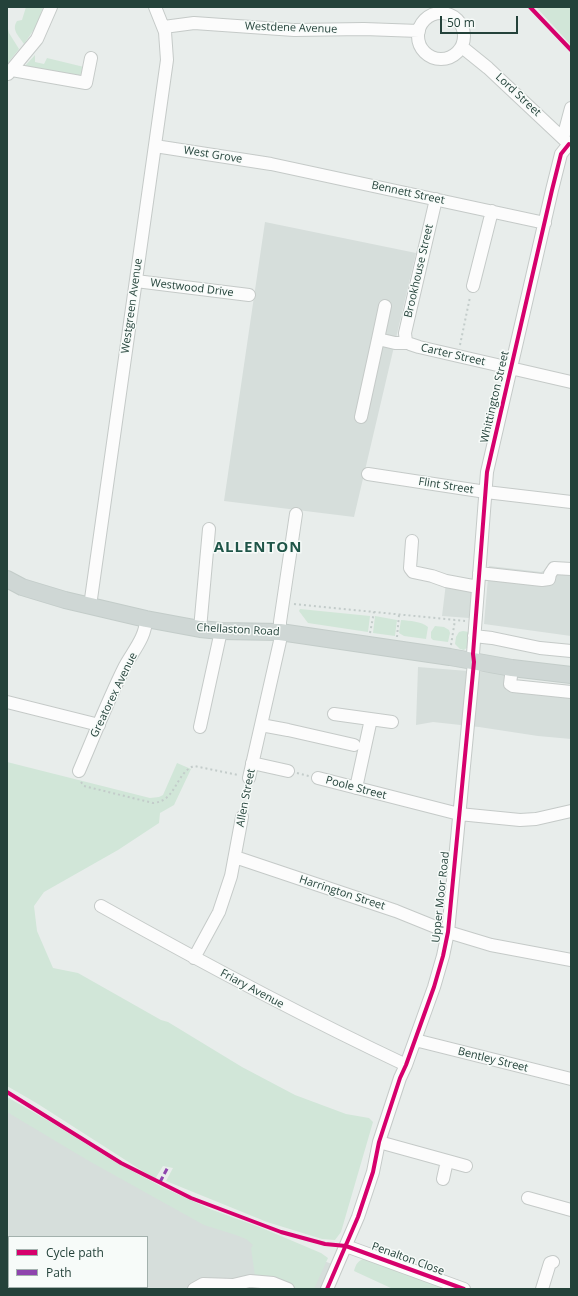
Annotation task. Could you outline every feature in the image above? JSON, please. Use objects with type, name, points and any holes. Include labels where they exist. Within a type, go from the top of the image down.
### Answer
[{"type":"main road","name":"Chellaston Road","points":[[7,579],[22,587],[42,594],[146,619],[200,629],[221,631],[280,632],[512,668],[571,675]]},
{"type":"street","points":[[9,73],[39,35],[51,7]]},
{"type":"street","name":"Westgreen Avenue","points":[[90,606],[167,60],[164,27],[155,7]]},
{"type":"street","points":[[443,14],[450,15],[457,19],[463,27],[464,39],[462,47],[451,58],[444,60],[436,59],[425,53],[420,46],[418,37],[419,32],[422,23],[431,16],[443,14]]},
{"type":"street","name":"Westdene Avenue","points":[[164,27],[194,23],[294,30],[364,29],[419,32]]},
{"type":"street","name":"Lord Street","points":[[462,47],[488,68],[568,142]]},
{"type":"street","points":[[9,73],[86,83],[91,58]]},
{"type":"street","name":"Whittington Street","points":[[474,662],[474,636],[487,472],[560,159],[568,142],[571,108]]},
{"type":"street","name":"West Grove","points":[[155,146],[271,164]]},
{"type":"street","name":"Bennett Street","points":[[271,164],[545,223]]},
{"type":"street","name":"Brookhouse Street","points":[[407,342],[405,333],[436,199]]},
{"type":"street","points":[[473,286],[492,211]]},
{"type":"street","name":"Westwood Drive","points":[[136,280],[249,295]]},
{"type":"street","points":[[360,417],[385,306]]},
{"type":"street","name":"Carter Street","points":[[378,339],[395,343],[407,342],[418,347],[571,382]]},
{"type":"street","name":"Flint Street","points":[[368,474],[486,492],[571,502]]},
{"type":"street","name":"Allen Street","points":[[249,778],[280,641],[283,603],[296,514]]},
{"type":"street","points":[[200,629],[209,529]]},
{"type":"street","points":[[412,542],[410,568],[413,572],[446,581],[478,587]]},
{"type":"street","points":[[479,573],[542,580],[549,579],[554,568],[571,569]]},
{"type":"street","name":"Greatorex Avenue","points":[[79,771],[125,667],[141,641],[146,628],[146,619]]},
{"type":"street","points":[[200,727],[221,631]]},
{"type":"street","points":[[474,636],[492,638],[540,648],[571,651]]},
{"type":"street","name":"Upper Moor Road","points":[[327,1289],[358,1216],[372,1172],[379,1142],[400,1078],[434,987],[443,956],[448,932],[455,853],[459,830],[459,814],[474,662]]},
{"type":"street","points":[[512,668],[510,684],[513,686],[571,692]]},
{"type":"street","points":[[7,702],[99,725]]},
{"type":"street","points":[[334,714],[392,722]]},
{"type":"street","points":[[356,788],[371,719]]},
{"type":"street","points":[[261,725],[354,745]]},
{"type":"street","points":[[252,763],[288,771]]},
{"type":"street","name":"Poole Street","points":[[318,778],[459,814],[520,820],[536,819],[571,811]]},
{"type":"street","name":"Allen Street","points":[[194,958],[219,912],[231,876],[242,817]]},
{"type":"street","name":"Harrington Street","points":[[235,857],[396,911],[448,932],[491,945],[571,960]]},
{"type":"street","name":"Friary Avenue","points":[[101,906],[299,1014],[406,1065]]},
{"type":"street","name":"Bentley Street","points":[[415,1040],[571,1079]]},
{"type":"street","points":[[379,1142],[466,1166]]},
{"type":"street","points":[[443,1179],[447,1161]]},
{"type":"street","points":[[528,1198],[571,1210]]},
{"type":"street","name":"Penalton Close","points":[[346,1246],[464,1289]]},
{"type":"street","points":[[542,1289],[550,1263],[553,1262]]},
{"type":"street","points":[[194,1289],[203,1284],[233,1285],[250,1281],[273,1283],[288,1289]]},
{"type":"path","points":[[457,356],[473,286]]},
{"type":"path","points":[[283,603],[475,623]]},
{"type":"path","points":[[368,646],[374,612]]},
{"type":"path","points":[[395,650],[399,615]]},
{"type":"path","points":[[451,648],[455,620]]},
{"type":"path","points":[[79,771],[79,780],[84,786],[153,803],[168,797],[175,789],[183,774],[194,766],[249,778]]},
{"type":"shaded area","points":[[265,222],[416,253],[354,517],[224,501]]},
{"type":"shaded area","points":[[561,563],[571,563],[571,636],[484,624],[489,566],[541,572]]},
{"type":"shaded area","points":[[446,583],[472,584],[469,618],[442,616]]},
{"type":"shaded area","points":[[418,667],[508,673],[506,690],[571,697],[571,739],[433,722],[416,725]]},
{"type":"shaded area","points":[[7,1105],[210,1220],[332,1264],[320,1289],[7,1289]]},
{"type":"green space","points":[[26,7],[43,7],[37,25],[24,44],[16,33],[15,24],[17,21],[22,20]]},
{"type":"green space","points":[[536,7],[571,7],[571,45]]},
{"type":"green space","points":[[7,25],[9,33],[19,49],[7,64]]},
{"type":"green space","points":[[35,55],[35,62],[44,64],[47,58],[84,67],[81,74],[75,78],[24,67]]},
{"type":"green space","points":[[300,609],[370,616],[368,632],[308,623],[299,611]]},
{"type":"green space","points":[[375,616],[397,620],[395,636],[373,633]]},
{"type":"green space","points":[[401,620],[419,622],[428,627],[426,639],[404,636],[399,633]]},
{"type":"green space","points":[[435,626],[444,627],[449,630],[450,633],[448,642],[433,640],[431,638],[431,632]]},
{"type":"green space","points":[[459,632],[469,632],[468,647],[464,650],[460,649],[455,644],[456,637]]},
{"type":"green space","points":[[7,762],[150,798],[163,795],[177,763],[191,769],[174,805],[160,813],[159,823],[118,850],[44,892],[34,906],[37,931],[53,968],[78,973],[161,1020],[168,1022],[242,1067],[295,1095],[346,1114],[369,1118],[373,1122],[341,1232],[335,1240],[322,1239],[267,1222],[166,1181],[173,1168],[163,1166],[155,1179],[38,1104],[7,1086]]},
{"type":"green space","points":[[7,1097],[115,1162],[164,1188],[210,1209],[262,1228],[321,1253],[328,1258],[314,1289],[298,1289],[285,1283],[255,1276],[251,1248],[253,1245],[246,1239],[204,1225],[89,1161],[7,1112]]},
{"type":"green space","points":[[366,1258],[451,1289],[393,1289],[354,1271],[358,1263]]},
{"type":"marked path","points":[[160,1182],[168,1167]]},
{"type":"cycle path","points":[[530,7],[571,50]]},
{"type":"cycle path","points":[[327,1289],[358,1217],[373,1172],[379,1142],[400,1078],[434,987],[443,956],[448,932],[474,662],[473,654],[487,472],[552,190],[561,154],[569,144]]},
{"type":"cycle path","points":[[7,1092],[121,1163],[191,1198],[281,1232],[325,1244],[346,1246],[464,1289]]},
{"type":"district","name":"ALLENTON","points":[[258,548]]}]
